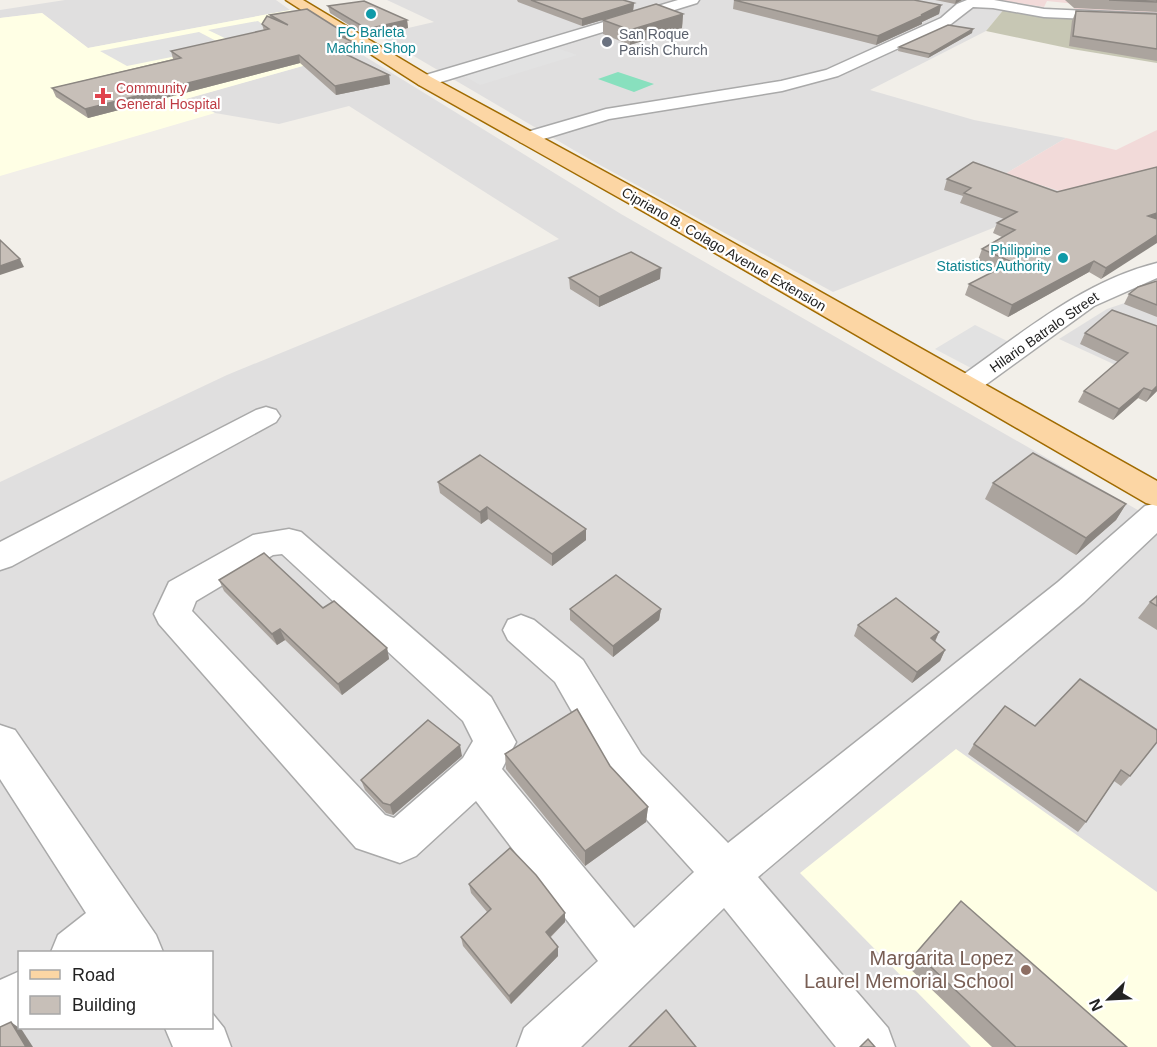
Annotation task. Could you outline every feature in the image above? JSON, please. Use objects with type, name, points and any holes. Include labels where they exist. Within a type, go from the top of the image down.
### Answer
[{"type":"main road","name":"Cipriano B. Colago Avenue Extension","points":[[293,0],[425,81],[967,385],[1157,495]]},
{"type":"street","points":[[425,81],[692,0]]},
{"type":"street","points":[[527,138],[606,114],[782,87],[832,73],[946,21],[962,7],[971,3],[993,4],[1044,13],[1157,18]]},
{"type":"street","name":"Hilario Batralo Street","points":[[967,385],[1085,301],[1133,278],[1157,270]]},
{"type":"street","points":[[1085,301],[1115,312]]},
{"type":"street","points":[[0,557],[266,416]]},
{"type":"street","points":[[543,1047],[726,874],[1071,592],[1157,514]]},
{"type":"street","points":[[289,541],[477,710],[495,742],[478,772],[400,841],[372,833],[172,614],[182,592],[265,544],[289,541]]},
{"type":"street","points":[[521,630],[569,671],[626,766],[726,874],[869,1047]]},
{"type":"street","points":[[5,762],[127,936],[78,951]]},
{"type":"street","points":[[478,772],[631,965]]},
{"type":"street","points":[[0,1012],[18,998]]},
{"type":"street","points":[[192,1029],[205,1047]]},
{"type":"shaded area","points":[[65,0],[276,0],[290,10],[88,48],[42,13],[0,18],[0,10]]},
{"type":"shaded area","points":[[387,0],[998,0],[1073,11],[1088,21],[1005,8],[986,31],[870,90],[974,120],[1066,138],[1005,174],[1060,191],[993,228],[833,292],[589,159],[378,35],[434,22]]},
{"type":"shaded area","points":[[998,0],[1152,0],[1157,3],[1157,17],[1073,11],[1076,4],[1047,1],[1044,7]]},
{"type":"shaded area","points":[[1005,8],[1088,21],[1157,36],[1157,63],[1072,49],[986,31]]},
{"type":"shaded area","name":"Community General Hospital","points":[[290,10],[356,51],[186,99],[215,113],[0,176],[0,18],[42,13],[88,48]]},
{"type":"shaded area","points":[[258,21],[274,33],[233,42],[208,30]]},
{"type":"shaded area","points":[[199,32],[226,46],[127,66],[100,51]]},
{"type":"shaded area","points":[[557,48],[577,55],[480,85],[463,75]]},
{"type":"shaded area","points":[[356,51],[621,214],[1157,521],[1157,1047],[0,1047],[0,482],[227,375],[559,239],[349,106],[279,124],[215,113],[185,99]]},
{"type":"shaded area","points":[[1157,130],[1157,221],[1005,174],[1066,138],[1116,150]]},
{"type":"shaded area","points":[[1157,292],[1157,384],[1059,339],[1107,309]]},
{"type":"shaded area","points":[[975,325],[1011,343],[971,368],[935,349]]},
{"type":"shaded area","name":"Margarita Lopez Laurel Memorial School","points":[[956,749],[1157,892],[1157,1047],[971,1047],[800,873]]},
{"type":"green space","points":[[618,72],[654,84],[634,92],[598,79]]},
{"type":"building","points":[[531,0],[623,0],[634,3],[582,19]]},
{"type":"building","points":[[734,0],[914,0],[941,5],[878,36]]},
{"type":"building","points":[[1109,0],[1157,0],[1157,2]]},
{"type":"building","points":[[364,1],[407,20],[367,29],[328,6]]},
{"type":"building","points":[[656,4],[683,14],[630,30],[603,20]]},
{"type":"building","points":[[307,9],[345,33],[338,35],[353,42],[331,47],[389,75],[335,86],[299,55],[85,109],[52,88],[181,58],[171,51],[269,29],[262,24],[267,16],[288,25],[270,15]]},
{"type":"building","points":[[1076,11],[1157,14],[1157,49],[1073,36]]},
{"type":"building","points":[[948,25],[973,29],[930,54],[899,47]]},
{"type":"building","points":[[973,162],[1057,192],[1157,167],[1157,213],[1148,216],[1157,219],[1157,235],[1106,268],[1094,261],[1012,305],[969,284],[1012,262],[982,249],[1015,230],[997,223],[1017,212],[964,193],[971,188],[947,179]]},
{"type":"building","points":[[0,240],[20,259],[0,266]]},
{"type":"building","points":[[631,252],[661,268],[599,297],[569,278]]},
{"type":"building","points":[[1157,281],[1157,305],[1129,294],[1138,287]]},
{"type":"building","points":[[1112,310],[1157,326],[1157,386],[1152,391],[1144,388],[1119,409],[1084,391],[1128,353],[1085,333]]},
{"type":"building","points":[[1033,453],[1126,504],[1086,538],[993,483]]},
{"type":"building","points":[[480,455],[586,529],[552,554],[487,507],[480,512],[438,482]]},
{"type":"building","points":[[264,553],[323,608],[334,601],[387,648],[338,684],[280,629],[272,634],[219,580]]},
{"type":"building","points":[[616,575],[661,609],[613,646],[570,609]]},
{"type":"building","points":[[1157,596],[1157,606],[1150,602]]},
{"type":"building","points":[[896,598],[939,632],[931,638],[945,650],[917,672],[858,625]]},
{"type":"building","points":[[1080,679],[1157,730],[1157,742],[1130,776],[1121,770],[1086,822],[974,744],[1005,706],[1035,726]]},
{"type":"building","points":[[577,709],[610,766],[648,807],[585,851],[505,754]]},
{"type":"building","points":[[428,720],[460,745],[390,805],[383,803],[361,780]]},
{"type":"building","points":[[510,848],[536,875],[565,913],[546,932],[558,947],[509,996],[461,937],[491,909],[469,884]]},
{"type":"building","points":[[961,901],[1127,1047],[1016,1047],[916,953]]},
{"type":"building","points":[[666,1010],[696,1047],[629,1047]]},
{"type":"building","points":[[11,1022],[26,1047],[0,1047],[0,1027]]},
{"type":"building","points":[[868,1039],[875,1047],[860,1047]]},
{"type":"place","name":"FC Barleta Machine Shop","points":[[371,14]]},
{"type":"place","name":"San Roque Parish Church","points":[[607,42]]},
{"type":"place","name":"Community General Hospital","points":[[103,96]]},
{"type":"place","name":"Philippine Statistics Authority","points":[[1063,258]]},
{"type":"place","name":"Margarita Lopez Laurel Memorial School","points":[[1026,970]]}]
